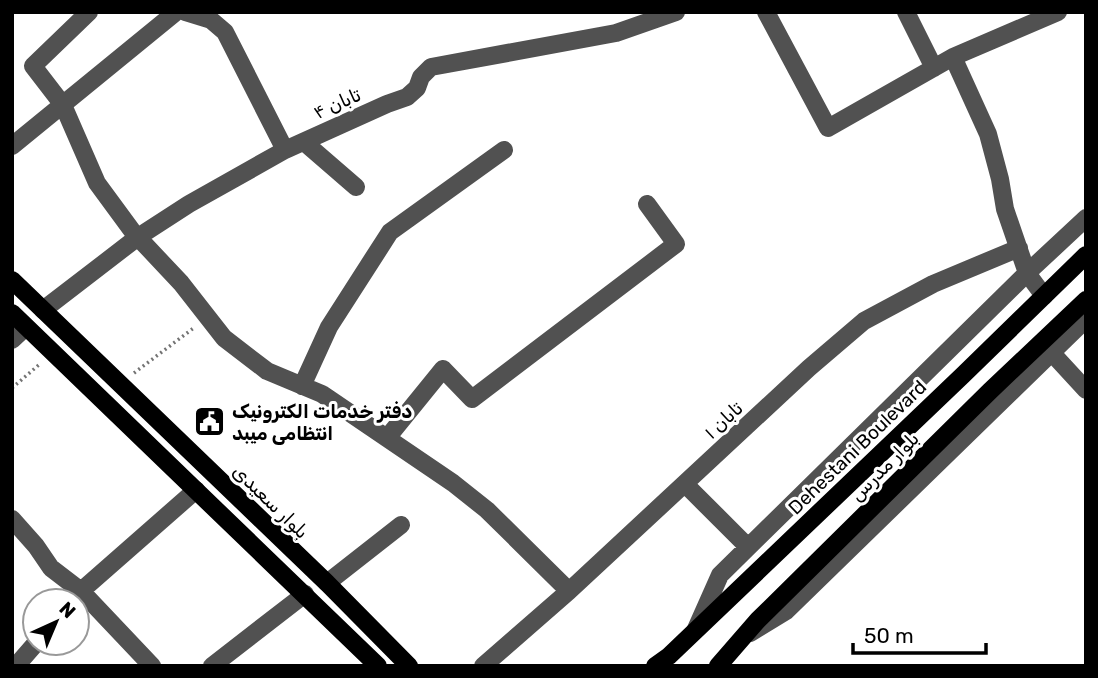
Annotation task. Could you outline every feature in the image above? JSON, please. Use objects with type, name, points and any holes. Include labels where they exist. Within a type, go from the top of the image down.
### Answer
[{"type":"main road","name":"Dehestani Boulevard","points":[[655,666],[669,656],[1086,255]]},
{"type":"main road","name":"بلوار سعیدی","points":[[12,280],[327,583],[409,666]]},
{"type":"main road","name":"بلوار مدرس","points":[[718,666],[758,620],[990,390],[1086,300]]},
{"type":"main road","points":[[12,313],[378,666]]},
{"type":"main road","points":[[239,532],[256,516]]},
{"type":"street","points":[[89,12],[33,66],[63,104],[97,183],[138,237],[181,283],[223,338],[267,371],[322,394],[453,483],[487,510],[569,591]]},
{"type":"street","points":[[12,145],[176,12]]},
{"type":"street","points":[[185,12],[211,20],[225,32],[285,150]]},
{"type":"street","name":"تابان ۴","points":[[43,310],[138,237],[190,204],[285,150],[407,97],[417,88],[421,77],[431,67],[616,33],[676,12]]},
{"type":"street","points":[[766,12],[828,128],[953,57],[1058,12]]},
{"type":"street","points":[[906,12],[934,68]]},
{"type":"street","points":[[953,57],[988,134],[1005,209],[1027,273],[1044,296]]},
{"type":"street","points":[[304,142],[356,187]]},
{"type":"street","points":[[302,386],[329,327],[390,232],[504,150]]},
{"type":"street","points":[[387,438],[443,369],[472,399],[676,244],[647,204]]},
{"type":"street","points":[[695,630],[720,575],[1086,218]]},
{"type":"street","name":"تابان ۱","points":[[483,666],[569,591],[809,368],[864,321],[933,284],[1019,248]]},
{"type":"street","points":[[744,637],[786,611],[1086,319]]},
{"type":"street","points":[[12,340],[26,327]]},
{"type":"street","points":[[1051,352],[1086,390]]},
{"type":"street","points":[[685,484],[748,547]]},
{"type":"street","points":[[86,587],[196,490]]},
{"type":"street","points":[[12,519],[68,587]]},
{"type":"street","points":[[327,583],[401,525]]},
{"type":"street","points":[[212,666],[305,594]]},
{"type":"street","points":[[91,610],[152,666]]},
{"type":"path","points":[[120,385],[208,317]]},
{"type":"path","points":[[12,388],[53,352]]},
{"type":"place","name":"دفتر خدمات الکترونیک انتظامی میبد","points":[[209,422]]}]
